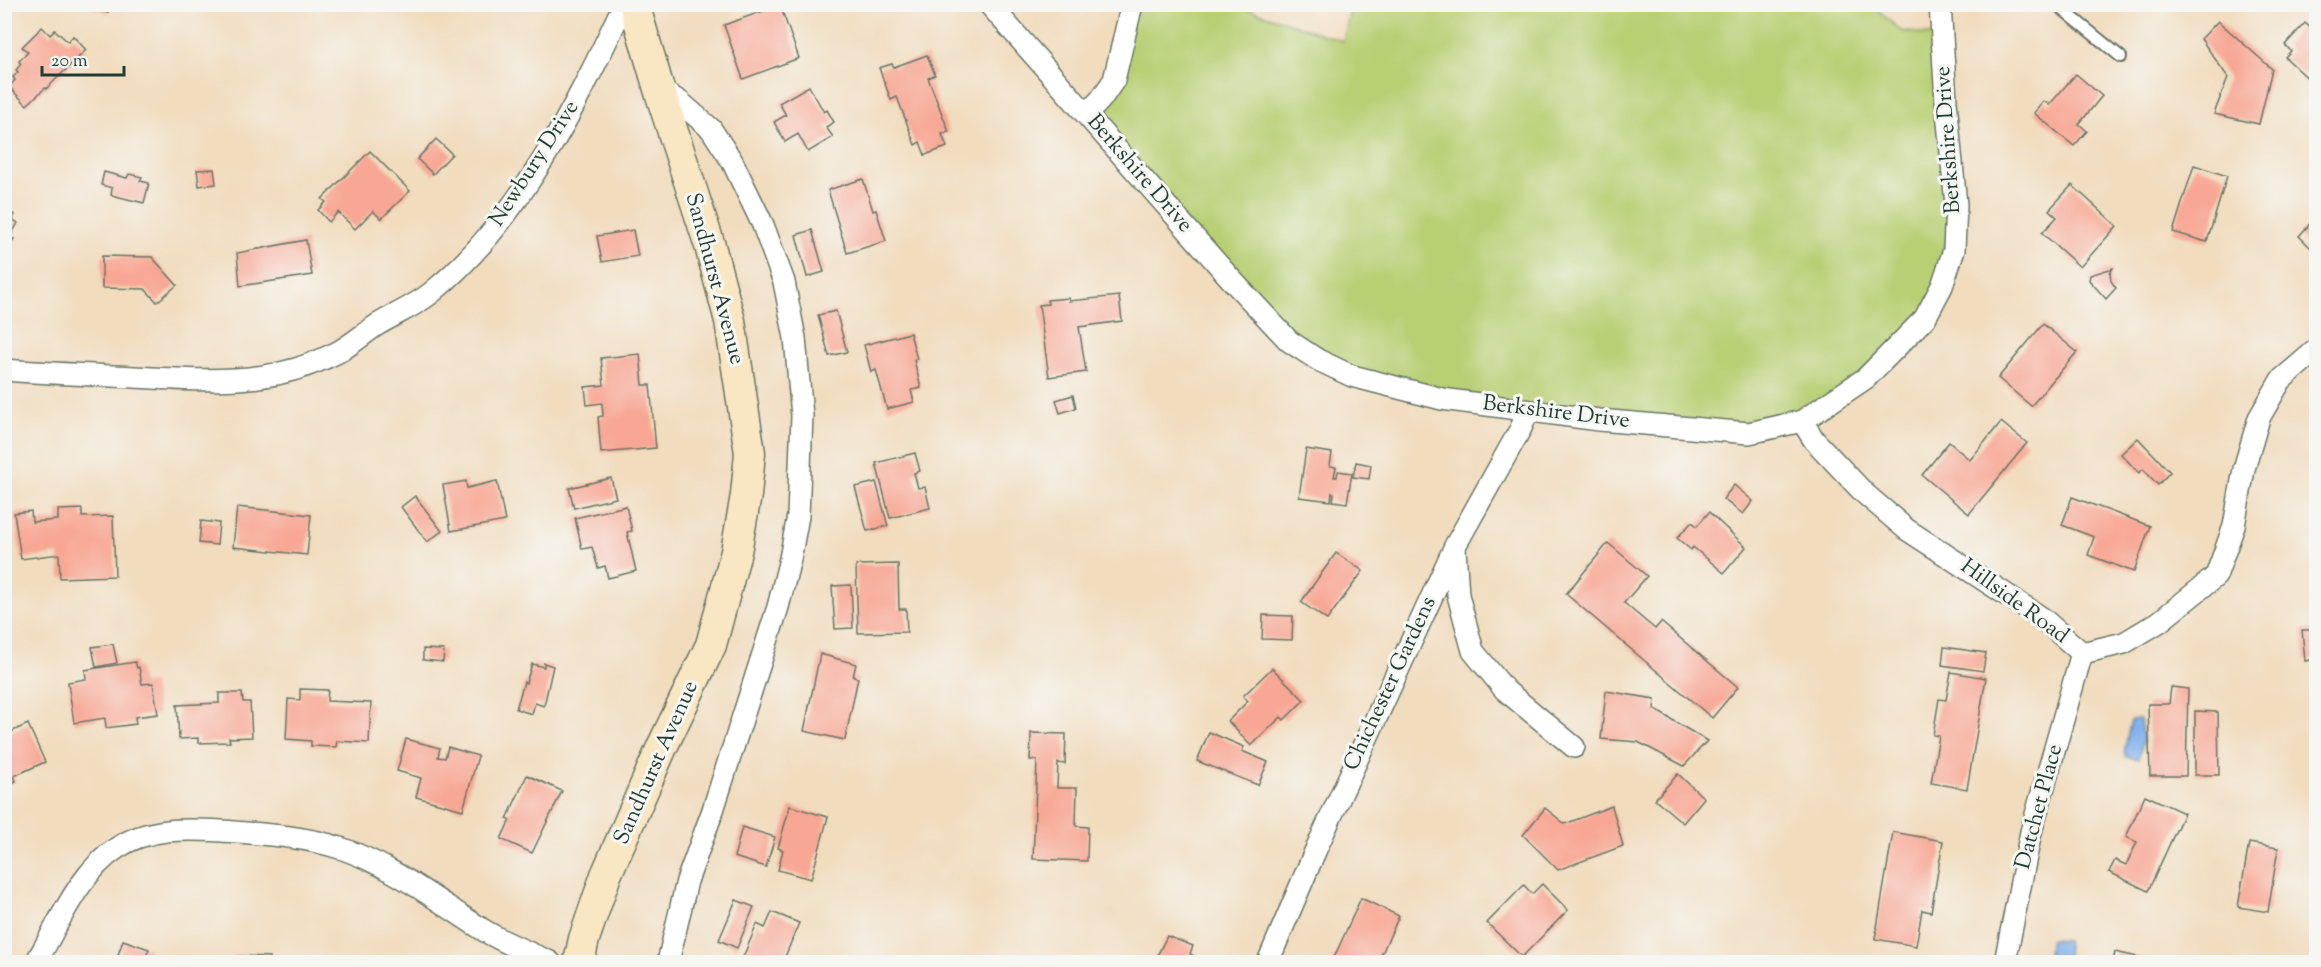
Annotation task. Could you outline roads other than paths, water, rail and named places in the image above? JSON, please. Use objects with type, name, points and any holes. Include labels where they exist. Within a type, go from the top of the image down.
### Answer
[{"type":"street","name":"Newbury Drive","points":[[4,370],[208,381],[279,373],[300,368],[336,353],[430,294],[490,234],[510,209],[553,141],[592,73],[624,4]]},
{"type":"street","name":"Sandhurst Avenue","points":[[579,963],[584,939],[606,875],[662,747],[711,645],[736,552],[746,495],[750,453],[730,321],[710,246],[658,89],[634,4]]},
{"type":"street","name":"Berkshire Drive","points":[[989,4],[1230,278],[1289,340],[1318,360],[1352,376],[1442,399],[1599,420],[1749,433],[1802,421],[1866,378],[1925,318],[1942,286],[1954,250],[1956,205],[1940,4]]},
{"type":"street","points":[[1087,114],[1114,80],[1132,4]]},
{"type":"street","points":[[658,89],[680,102],[711,129],[732,161],[763,225],[784,282],[795,338],[802,416],[802,469],[798,516],[785,579],[713,810],[687,880],[668,963]]},
{"type":"street","name":"Hillside Road","points":[[1802,421],[1814,440],[1864,493],[1906,529],[2042,618],[2082,653],[2124,643],[2159,622],[2216,576],[2234,526],[2244,469],[2259,418],[2281,381],[2316,350]]},
{"type":"street","name":"Chichester Gardens","points":[[1268,963],[1317,847],[1455,546],[1521,428],[1528,411]]},
{"type":"street","points":[[1455,546],[1458,595],[1473,651],[1505,690],[1575,747]]},
{"type":"street","name":"Datchet Place","points":[[2005,963],[2031,832],[2082,653]]},
{"type":"street","points":[[36,963],[82,884],[97,864],[118,847],[171,829],[286,837],[315,841],[344,849],[369,859],[424,891],[486,932],[550,963]]},
{"type":"lane","points":[[2056,4],[2121,57]]},
{"type":"water","points":[[2140,719],[2143,741],[2138,759],[2127,757],[2124,752],[2131,720]]},
{"type":"water","points":[[2051,939],[2066,940],[2069,962],[2046,962]]}]
